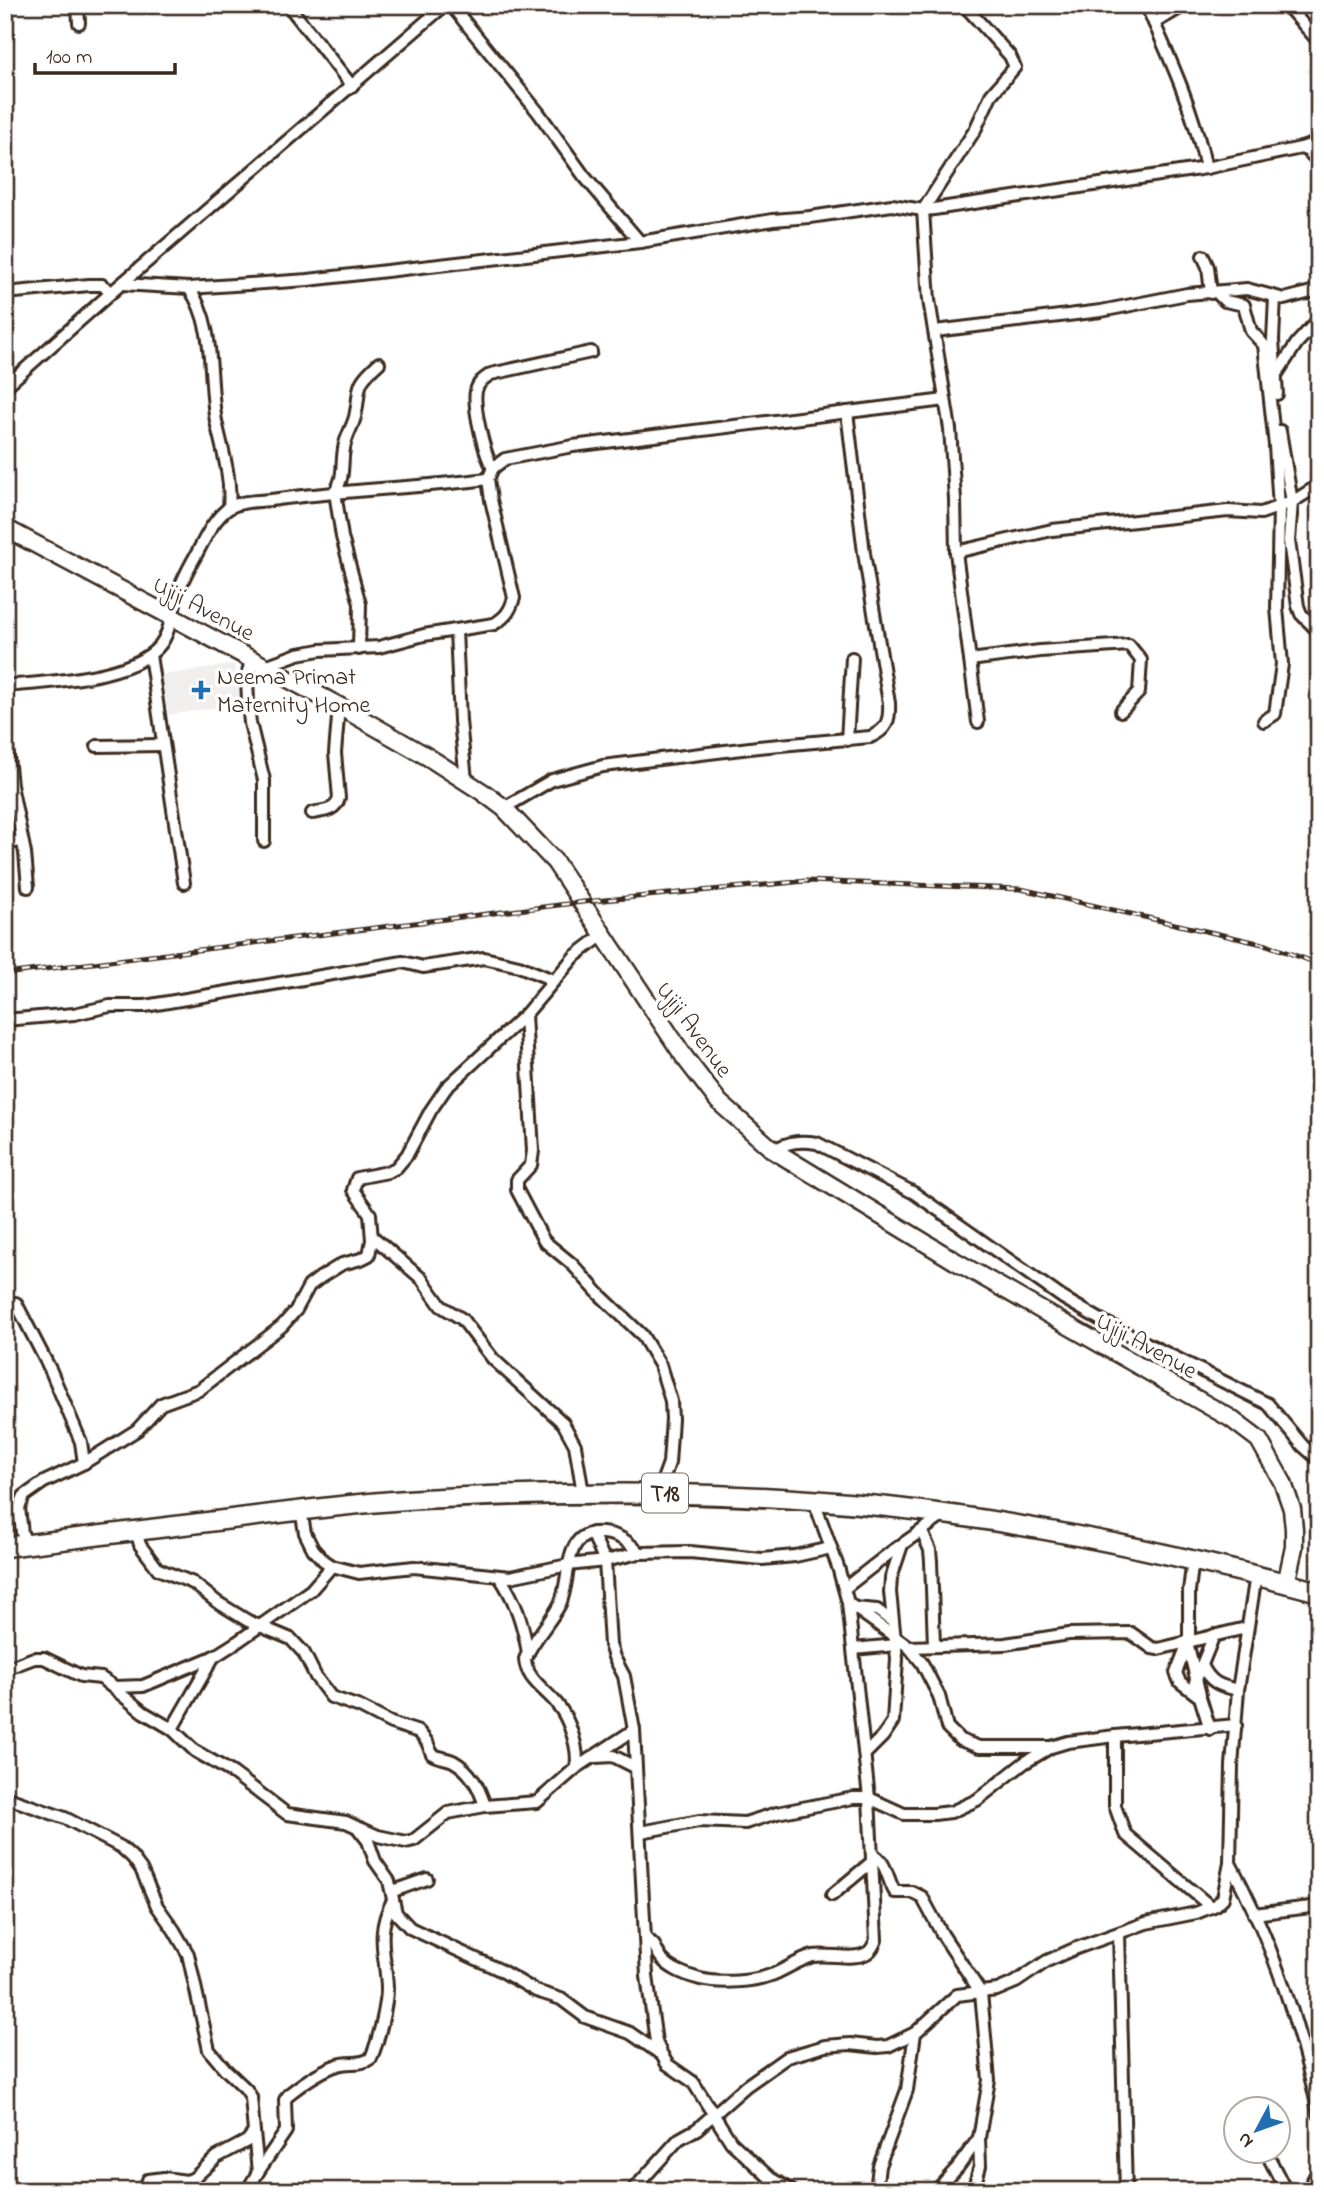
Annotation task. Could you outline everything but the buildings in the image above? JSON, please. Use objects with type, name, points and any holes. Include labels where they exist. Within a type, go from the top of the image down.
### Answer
[{"type":"highway","name":"T18","points":[[5,1547],[301,1510],[420,1499],[583,1493],[725,1495],[887,1507],[1062,1534],[1193,1559],[1319,1592]]},
{"type":"main road","name":"Ujiji Avenue","points":[[5,528],[339,706],[466,780],[505,808],[555,862],[654,1013],[719,1102],[773,1150],[955,1261],[1246,1428],[1259,1440],[1271,1457],[1292,1509],[1294,1547],[1286,1584]]},
{"type":"street","points":[[78,5],[79,23]]},
{"type":"street","points":[[288,5],[352,86]]},
{"type":"street","points":[[5,387],[445,5]]},
{"type":"street","points":[[451,5],[538,111],[584,176],[640,242]]},
{"type":"street","points":[[964,5],[1010,55],[1015,67],[991,95],[975,130],[923,210],[928,287],[950,429],[956,552],[978,722]]},
{"type":"street","points":[[1146,5],[1194,121],[1206,168]]},
{"type":"street","points":[[1154,23],[1185,5]]},
{"type":"street","points":[[1286,5],[1319,42]]},
{"type":"street","points":[[122,284],[189,288],[356,275],[640,242],[882,206],[923,210],[1206,168],[1319,142]]},
{"type":"street","points":[[1301,148],[1319,162]]},
{"type":"street","points":[[1203,256],[1214,293],[1225,301],[1243,304],[1251,331],[1264,345],[1279,508],[1277,608],[1282,664],[1275,714],[1264,721]]},
{"type":"street","points":[[5,293],[89,285],[102,285],[112,292]]},
{"type":"street","points":[[189,288],[197,299],[205,321],[216,420],[230,486],[229,508]]},
{"type":"street","points":[[935,331],[1101,310],[1187,294],[1251,289],[1275,297],[1290,298],[1319,290]]},
{"type":"street","points":[[1275,297],[1273,340],[1279,426],[1292,502],[1289,541],[1298,606],[1301,614],[1319,632]]},
{"type":"street","points":[[1275,376],[1297,342],[1319,319]]},
{"type":"street","points":[[264,841],[264,780],[247,702],[247,679],[258,662],[320,650],[359,649],[494,624],[504,618],[511,610],[514,598],[491,500],[491,474],[483,446],[476,390],[482,380],[491,374],[591,352]]},
{"type":"street","points":[[359,649],[360,604],[342,537],[334,492],[342,479],[344,448],[355,418],[357,388],[363,378],[379,363]]},
{"type":"street","points":[[5,686],[98,674],[135,664],[150,655],[163,642],[173,618],[176,597],[206,536],[229,508],[252,502],[491,474],[505,459],[548,450],[945,400]]},
{"type":"street","points":[[505,808],[552,780],[603,766],[758,747],[847,740],[881,733],[890,716],[859,514],[847,412]]},
{"type":"street","points":[[956,552],[1052,530],[1228,511],[1261,513],[1292,502],[1319,485]]},
{"type":"street","points":[[456,630],[466,780]]},
{"type":"street","points":[[970,660],[1027,652],[1129,645],[1141,660],[1139,692],[1121,711]]},
{"type":"street","points":[[150,655],[184,883]]},
{"type":"street","points":[[847,740],[852,658]]},
{"type":"street","points":[[312,813],[333,808],[339,798],[335,753],[339,706]]},
{"type":"street","points":[[5,728],[13,800],[28,887]]},
{"type":"street","points":[[97,746],[163,745]]},
{"type":"street","points":[[5,843],[22,841]]},
{"type":"street","points":[[27,1544],[22,1533],[19,1508],[24,1496],[137,1430],[161,1404],[199,1390],[271,1335],[290,1317],[309,1286],[342,1264],[369,1255],[372,1236],[369,1210],[353,1189],[357,1178],[396,1168],[407,1156],[446,1088],[525,1015],[575,956],[604,934]]},
{"type":"street","points":[[5,1020],[74,1014],[110,1006],[163,1003],[402,962],[423,967],[484,958],[519,966],[553,980]]},
{"type":"street","points":[[525,1015],[533,1120],[533,1159],[529,1169],[517,1180],[517,1190],[544,1241],[572,1264],[642,1335],[660,1364],[671,1401],[672,1419],[668,1463],[659,1493]]},
{"type":"street","points":[[773,1150],[800,1140],[817,1143],[914,1193],[1063,1298],[1106,1323],[1268,1404],[1303,1446],[1319,1460]]},
{"type":"street","points":[[372,1236],[422,1279],[441,1306],[462,1319],[494,1359],[563,1423],[575,1445],[583,1493]]},
{"type":"street","points":[[16,1303],[51,1371],[81,1442],[84,1463]]},
{"type":"street","points":[[646,1938],[655,1944],[659,1956],[670,1965],[701,1979],[716,1981],[768,1976],[813,1956],[866,1953],[876,1940],[869,1798],[851,1605],[814,1502]]},
{"type":"street","points":[[301,1510],[305,1533],[313,1549],[323,1560],[332,1566],[359,1573],[414,1567],[519,1576],[639,1553],[690,1552],[762,1559],[795,1556],[831,1548]]},
{"type":"street","points":[[845,1588],[944,1515]]},
{"type":"street","points":[[136,1530],[140,1545],[158,1569],[193,1583],[229,1609],[278,1632],[299,1646],[319,1684],[331,1697],[419,1732],[432,1754],[451,1760],[472,1777],[485,1806]]},
{"type":"street","points":[[528,1653],[562,1601],[573,1547],[585,1535],[602,1532],[621,1537],[639,1553]]},
{"type":"street","points":[[922,1532],[930,1550],[934,1645]]},
{"type":"street","points":[[592,1533],[605,1561],[610,1645],[624,1675],[634,1730],[647,1976],[656,2042],[667,2064],[693,2082],[738,2150],[770,2178],[792,2191]]},
{"type":"street","points":[[865,1754],[883,1737],[893,1721],[900,1644],[893,1622],[891,1578],[902,1545]]},
{"type":"street","points":[[1193,1559],[1189,1591],[1189,1643],[1195,1682],[1210,1729]]},
{"type":"street","points":[[5,1669],[34,1658],[44,1658],[81,1676],[102,1678],[115,1687],[143,1686],[215,1656],[311,1590],[332,1566]]},
{"type":"street","points":[[632,2191],[678,2139],[697,2129],[775,2064],[798,2053],[825,2046],[844,2044],[877,2048],[904,2039],[915,2033],[957,1995],[981,1993],[1007,1986],[1056,1957],[1146,1923],[1211,1907],[1223,1898],[1230,1863],[1238,1690],[1256,1575]]},
{"type":"street","points":[[499,1576],[518,1608],[523,1623],[528,1653],[526,1668],[562,1711],[577,1751],[576,1768]]},
{"type":"street","points":[[851,1605],[870,1607],[893,1622]]},
{"type":"street","points":[[851,1605],[922,1663],[939,1696],[947,1727],[960,1740],[1009,1754],[1024,1763]]},
{"type":"street","points":[[853,1649],[900,1644],[1005,1644],[1069,1634],[1131,1633],[1152,1648],[1158,1649],[1247,1628]]},
{"type":"street","points":[[1195,1682],[1214,1635]]},
{"type":"street","points":[[1189,1643],[1176,1673],[1180,1682],[1200,1697]]},
{"type":"street","points":[[172,1729],[215,1656]]},
{"type":"street","points":[[1202,1665],[1206,1675],[1219,1686],[1238,1690]]},
{"type":"street","points":[[102,1678],[143,1713],[172,1729],[195,1751],[233,1773],[287,1814],[346,1822],[378,1836],[405,1842],[414,1840],[448,1812],[537,1802],[576,1768],[634,1730]]},
{"type":"street","points":[[641,1832],[699,1821],[745,1823],[776,1813],[853,1797],[869,1798],[904,1814],[951,1812],[977,1800],[1024,1763],[1051,1747],[1115,1736],[1236,1726]]},
{"type":"street","points":[[1115,1736],[1115,1806],[1125,1834],[1211,1907]]},
{"type":"street","points":[[979,1747],[1051,1747]]},
{"type":"street","points":[[577,1751],[592,1757],[613,1756],[635,1767]]},
{"type":"street","points":[[5,1797],[48,1811],[121,1847],[141,1869],[157,1906],[188,1954],[209,2050],[251,2097],[258,2172]]},
{"type":"street","points":[[357,1827],[368,1840],[372,1854],[385,1874],[396,1913],[404,1923],[418,1933],[500,1970],[536,1991],[561,1999],[585,2017],[630,2034],[662,2055]]},
{"type":"street","points":[[832,1895],[873,1857],[878,1856],[887,1870],[895,1892],[912,1892],[922,1897],[981,1993],[990,2072],[979,2138],[981,2166],[973,2191]]},
{"type":"street","points":[[1230,1863],[1290,2001],[1319,2114]]},
{"type":"street","points":[[391,1889],[396,1890],[427,1879]]},
{"type":"street","points":[[247,2191],[286,2131],[285,2100],[289,2094],[332,2067],[359,2064],[371,2058],[386,2001],[382,1941],[384,1917],[392,1902]]},
{"type":"street","points":[[1254,1914],[1319,1906]]},
{"type":"street","points":[[1119,1934],[1126,2191]]},
{"type":"street","points":[[876,2191],[879,2166],[907,2090],[915,2033]]},
{"type":"street","points":[[145,2191],[148,2180],[155,2178],[181,2182],[194,2178],[217,2157],[247,2141],[254,2132]]},
{"type":"street","points":[[936,2191],[979,2138]]},
{"type":"street","points":[[1271,2164],[1282,2187]]},
{"type":"street","points":[[1307,2191],[1319,2169]]},
{"type":"shaded area","name":"Neema Primat Maternity Home","points":[[234,664],[240,704],[168,715],[162,675]]},
{"type":"railway","points":[[5,974],[583,902],[806,881],[1021,889],[1267,945],[1319,964]]},
{"type":"place","name":"Neema Primat Maternity Home","points":[[201,690]]}]
